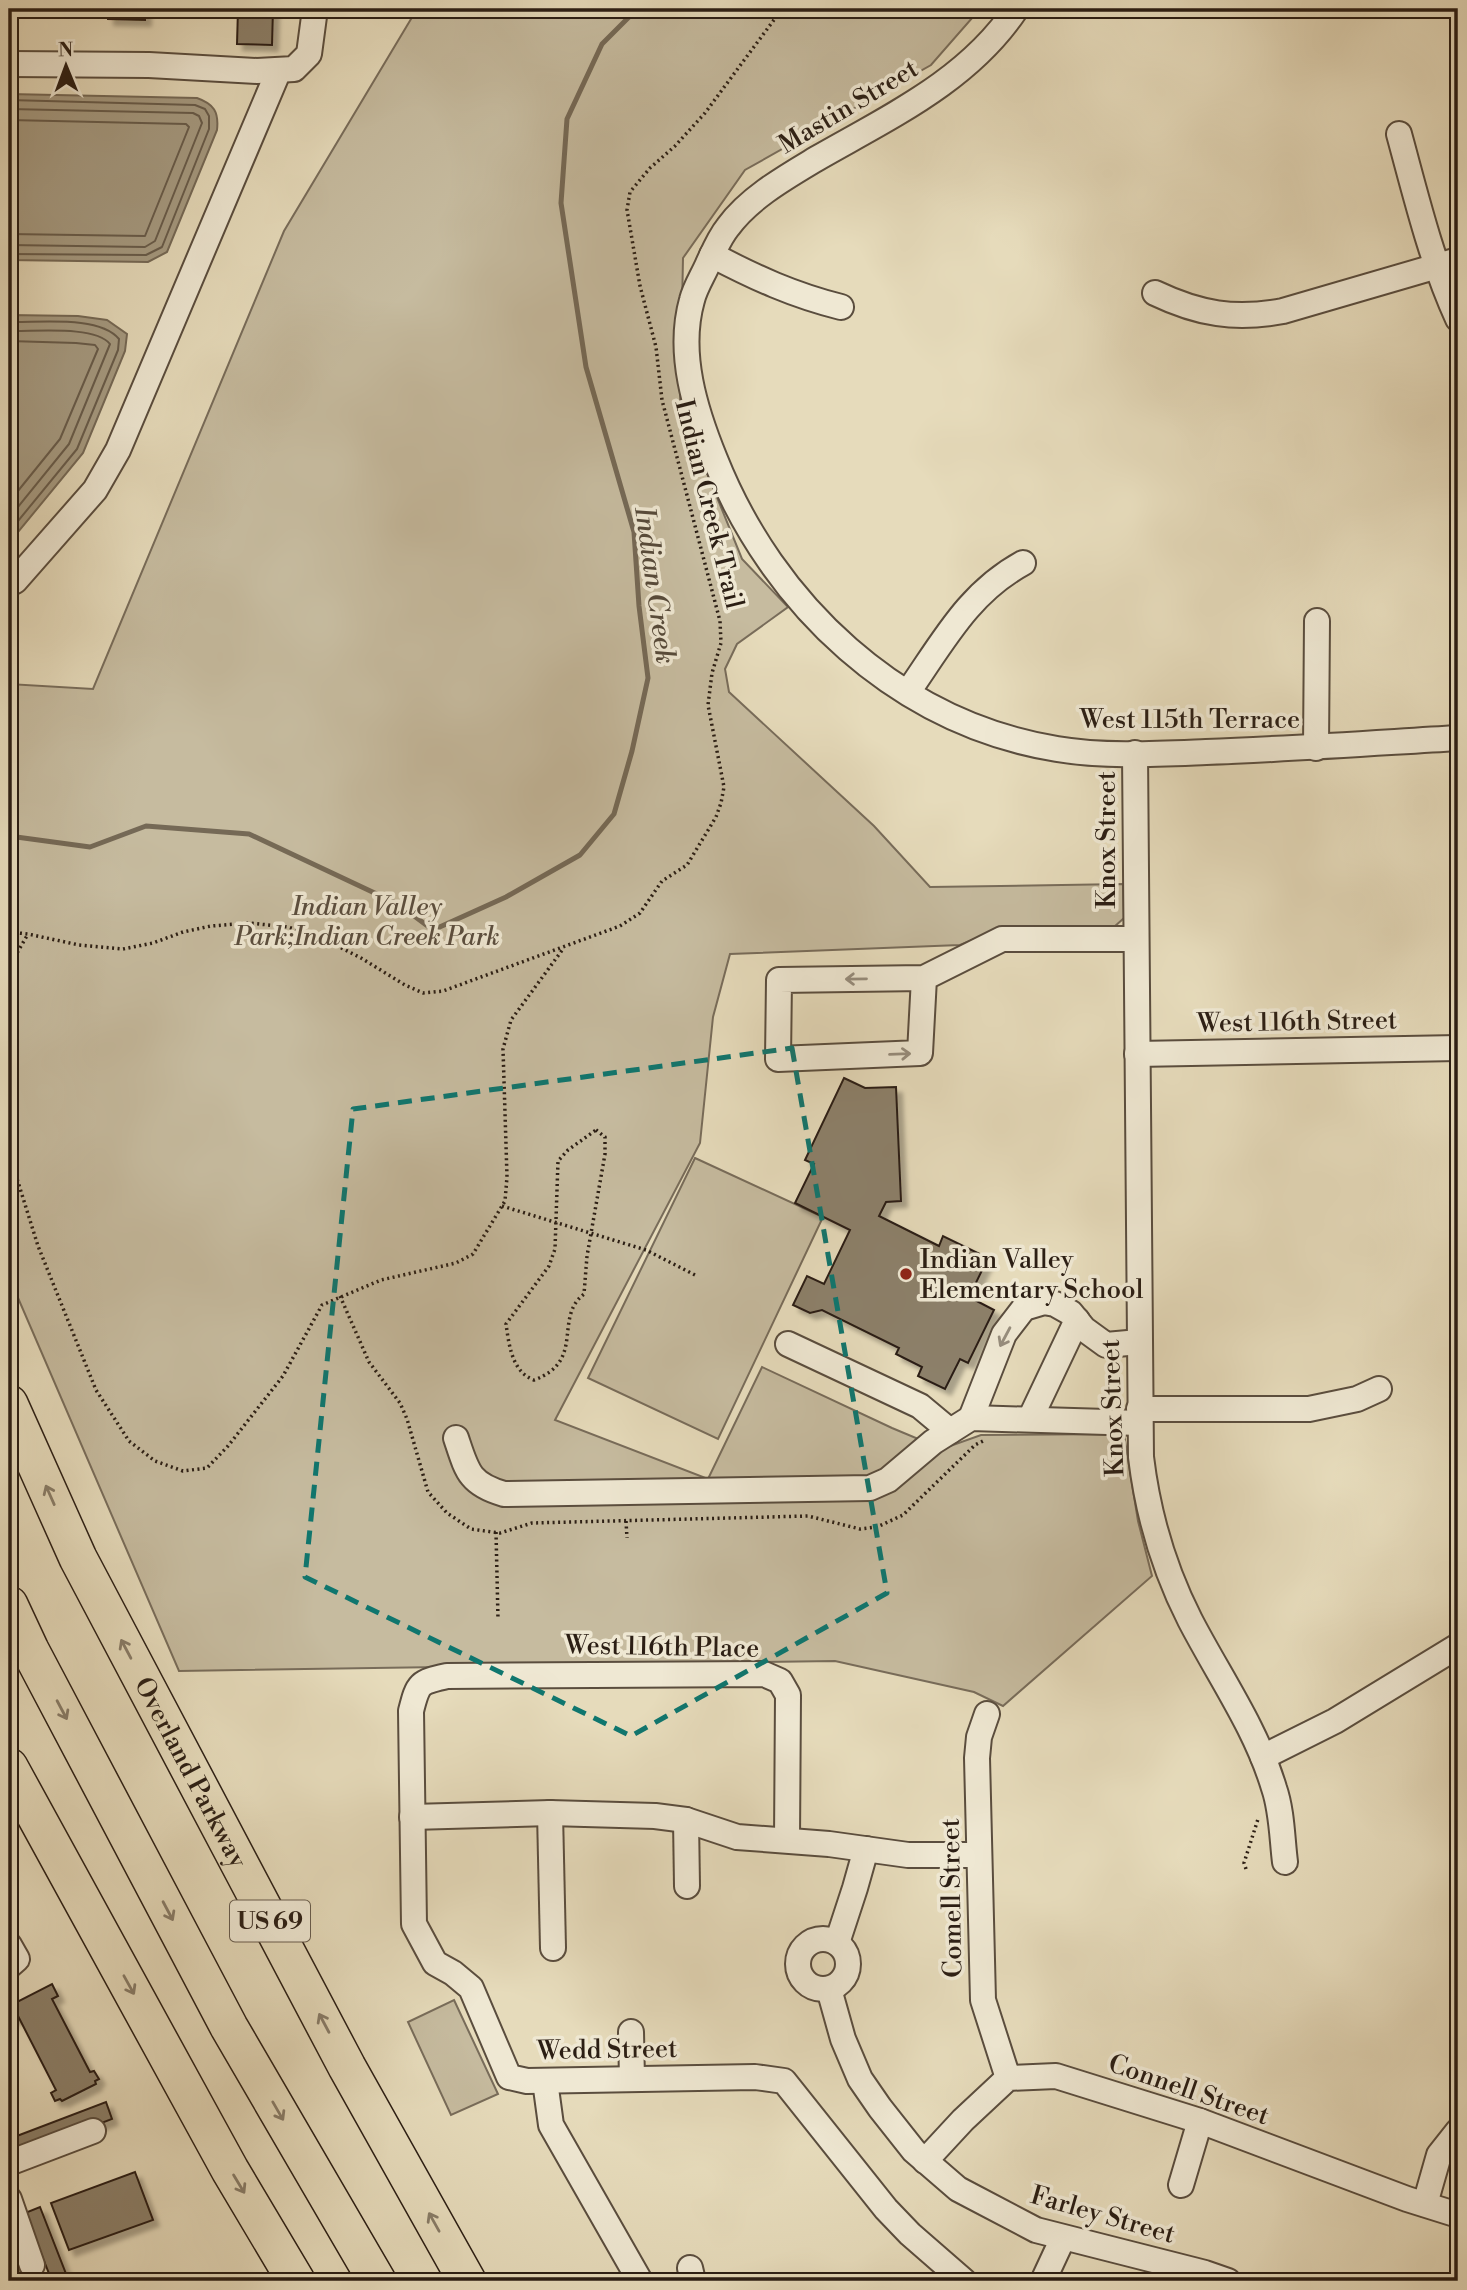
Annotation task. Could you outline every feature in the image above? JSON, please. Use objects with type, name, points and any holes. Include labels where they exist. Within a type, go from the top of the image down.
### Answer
[{"type":"highway","name":"Overland Parkway","points":[[9,1404],[78,1558],[347,2067],[467,2281]]},
{"type":"highway","points":[[9,1605],[19,1638],[229,2027],[377,2281]]},
{"type":"highway","points":[[9,1767],[230,2171],[296,2281]]},
{"type":"highway","points":[[9,1804],[96,1925]]},
{"type":"street","points":[[9,64],[149,65],[257,71],[294,69],[309,54],[315,9]]},
{"type":"street","name":"Mastin Street","points":[[716,464],[691,384],[686,347],[688,316],[693,296],[728,226],[762,193],[949,80],[993,39],[1016,9]]},
{"type":"street","points":[[9,584],[15,581],[95,490],[118,450],[279,70]]},
{"type":"street","points":[[1399,134],[1448,263],[1458,319]]},
{"type":"street","points":[[712,255],[802,297],[841,307]]},
{"type":"street","points":[[1156,293],[1182,306],[1205,312],[1260,316],[1448,263]]},
{"type":"street","name":"West 115th Terrace","points":[[716,464],[756,543],[788,587],[822,625],[855,656],[908,692],[948,716],[976,728],[1059,749],[1135,753],[1316,748],[1458,738]]},
{"type":"street","points":[[908,692],[969,605],[1002,575],[1023,563]]},
{"type":"street","name":"West 115th Terrace","points":[[1316,748],[1317,621]]},
{"type":"street","name":"Knox Street","points":[[1135,753],[1139,1342],[1144,1479],[1151,1519],[1166,1568],[1190,1620],[1249,1725],[1263,1756],[1275,1790],[1285,1862]]},
{"type":"street","points":[[924,978],[920,1053],[778,1059],[779,980],[924,978],[1002,939],[1136,939]]},
{"type":"street","name":"West 116th Street","points":[[1137,1054],[1458,1048]]},
{"type":"street","points":[[456,1438],[467,1471],[485,1489],[504,1494],[870,1488],[888,1480],[933,1442],[961,1424],[1004,1334],[1024,1308],[1044,1301],[1055,1304],[1071,1313],[1084,1329],[1106,1345],[1139,1342]]},
{"type":"street","points":[[1030,1419],[1077,1320]]},
{"type":"street","points":[[788,1344],[961,1424],[1309,1409],[1357,1399],[1379,1389]]},
{"type":"street","points":[[1263,1756],[1335,1721],[1458,1646]]},
{"type":"street","name":"West 116th Place","points":[[424,1681],[447,1676],[764,1674],[772,1677],[780,1681],[788,1695],[786,1840]]},
{"type":"street","name":"Wedd Street","points":[[424,1681],[416,1688],[411,1711],[414,1924],[435,1963],[471,1988],[509,2077],[527,2081],[755,2077],[785,2081],[886,2209],[964,2281]]},
{"type":"street","name":"Comell Street","points":[[987,1714],[979,1737],[977,1758],[983,2000],[1009,2078]]},
{"type":"street","points":[[550,1813],[553,1948]]},
{"type":"street","points":[[412,1817],[550,1813],[655,1816],[686,1820],[737,1838],[786,1840],[908,1854],[979,1855]]},
{"type":"street","points":[[686,1820],[687,1886]]},
{"type":"street","points":[[837,1943],[866,1849]]},
{"type":"street","points":[[818,1939],[837,1943],[845,1950],[849,1959],[845,1978],[838,1986],[829,1989],[819,1990],[810,1986],[802,1979],[798,1970],[802,1951],[818,1939]]},
{"type":"street","points":[[9,1945],[17,1959],[9,1966]]},
{"type":"street","name":"Farley Street","points":[[829,1989],[843,2039],[860,2079],[905,2140],[958,2189],[1036,2230],[1228,2281]]},
{"type":"street","points":[[631,2032],[632,2079]]},
{"type":"street","name":"Connell Street","points":[[1009,2078],[1056,2076],[1200,2121],[1458,2215]]},
{"type":"street","points":[[925,2161],[963,2120],[1009,2078]]},
{"type":"street","points":[[545,2081],[551,2125],[640,2281]]},
{"type":"street","points":[[1181,2185],[1200,2121]]},
{"type":"street","points":[[9,2163],[93,2131]]},
{"type":"street","points":[[1425,2204],[1439,2155],[1458,2131]]},
{"type":"street","points":[[9,2199],[32,2264]]},
{"type":"street","points":[[1044,2281],[1063,2238]]},
{"type":"path","name":"Indian Creek Trail","points":[[9,932],[28,933],[79,945],[123,949],[211,926],[249,923],[288,928],[324,939],[423,993],[443,991],[620,926],[640,913],[662,881],[687,865],[722,803],[724,787],[708,705],[712,673],[721,643],[720,621],[662,400],[656,347],[640,286],[627,210],[630,191],[705,113],[782,9]]},
{"type":"path","points":[[9,967],[28,933]]},
{"type":"path","points":[[9,1153],[38,1246],[96,1390],[129,1441],[155,1461],[183,1471],[207,1468],[228,1446],[283,1376],[322,1305],[380,1280],[456,1263],[472,1254],[505,1201],[507,1177],[503,1049],[510,1020],[565,946]]},
{"type":"path","points":[[596,1130],[605,1137],[605,1154],[590,1233],[584,1294],[570,1313],[563,1358],[553,1370],[534,1380],[527,1377],[511,1356],[506,1324],[549,1266],[555,1249],[558,1161],[568,1150],[596,1130]]},
{"type":"path","points":[[502,1206],[646,1250],[696,1276]]},
{"type":"path","points":[[626,1521],[627,1538]]},
{"type":"path","points":[[496,1532],[498,1619]]},
{"type":"highlighted area","points":[[792,1048],[887,1593],[631,1736],[305,1577],[353,1109]]},
{"type":"green space","name":"Indian Valley Park;Indian Creek Park","points":[[417,9],[980,9],[931,65],[745,170],[683,258],[680,406],[742,559],[788,607],[737,644],[725,669],[729,692],[874,826],[930,887],[1123,884],[1124,918],[1114,927],[992,932],[960,945],[730,954],[713,1017],[700,1143],[555,1420],[708,1479],[762,1367],[942,1449],[981,1435],[1124,1434],[1138,1521],[1152,1576],[1003,1706],[974,1692],[835,1661],[179,1671],[9,1277],[9,684],[93,689],[284,231]]},
{"type":"green space","points":[[695,1158],[823,1217],[718,1439],[588,1378]]},
{"type":"green space","points":[[454,2000],[498,2094],[451,2115],[408,2022]]},
{"type":"water","points":[[9,94],[197,98],[211,106],[217,118],[217,130],[167,252],[148,262],[9,260]]},
{"type":"water","points":[[9,315],[78,316],[107,320],[127,334],[125,351],[83,453],[9,543]]},
{"type":"building","points":[[108,9],[145,9],[145,20],[108,19]]},
{"type":"building","points":[[238,9],[273,9],[272,45],[237,44]]},
{"type":"building","name":"Indian Valley Elementary School","points":[[844,1078],[865,1088],[896,1087],[901,1201],[886,1202],[879,1216],[939,1246],[943,1236],[988,1258],[969,1297],[994,1310],[968,1363],[960,1359],[945,1389],[918,1376],[922,1367],[896,1354],[899,1348],[822,1310],[810,1313],[793,1305],[807,1276],[824,1284],[850,1230],[795,1203],[814,1164],[805,1160]]},
{"type":"building","points":[[52,1984],[58,1996],[52,1999],[90,2072],[94,2071],[99,2079],[95,2081],[96,2084],[62,2101],[55,2101],[51,2093],[56,2090],[18,2016],[13,2019],[9,2011],[9,2006]]},
{"type":"building","points":[[106,2102],[112,2119],[10,2158],[9,2139]]},
{"type":"building","points":[[135,2172],[153,2220],[69,2250],[51,2203]]},
{"type":"building","points":[[40,2207],[68,2279],[63,2281],[52,2281],[25,2213]]},
{"type":"building","points":[[9,2235],[27,2281],[10,2281]]},
{"type":"waterway","name":"Indian Creek","points":[[9,836],[90,847],[146,826],[249,834],[398,904],[433,930],[506,897],[580,855],[614,814],[632,751],[648,678],[634,532],[586,367],[561,203],[567,119],[602,44],[637,9]]},
{"type":"place","name":"Indian Valley Elementary School","points":[[906,1274]]}]
